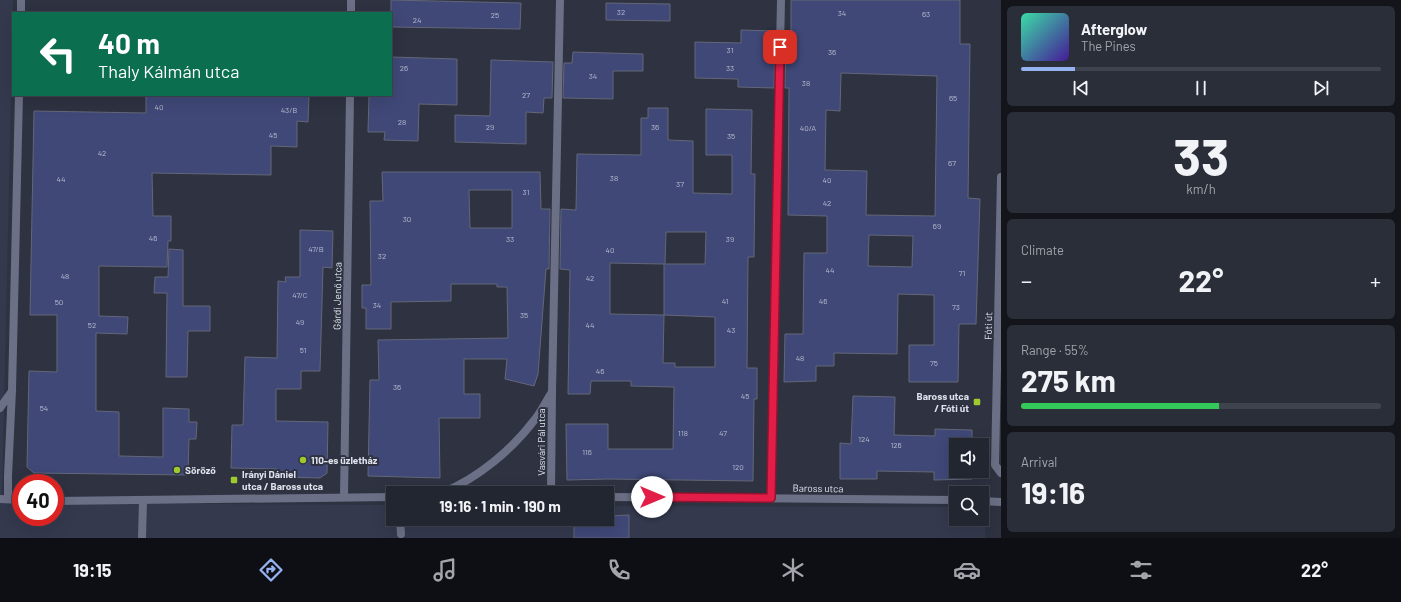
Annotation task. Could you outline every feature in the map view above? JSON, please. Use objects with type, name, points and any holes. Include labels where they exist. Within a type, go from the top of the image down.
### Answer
[{"type":"street","points":[[21,0],[21,12]]},
{"type":"street","points":[[351,0],[351,12]]},
{"type":"street","name":"Vasvári Pál utca","points":[[551,486],[560,0]]},
{"type":"street","points":[[771,498],[781,0]]},
{"type":"street","points":[[4,499],[8,476],[12,390],[19,96]]},
{"type":"street","name":"Gárdi Jenő utca","points":[[344,497],[350,96]]},
{"type":"street","name":"Fóti út","points":[[1001,177],[995,465],[1001,473]]},
{"type":"street","points":[[0,408],[12,390]]},
{"type":"street","points":[[456,486],[485,468],[512,445],[536,418],[552,392]]},
{"type":"street","points":[[64,502],[386,497]]},
{"type":"street","name":"Baross utca","points":[[614,497],[949,500]]},
{"type":"street","points":[[142,538],[143,501]]},
{"type":"street","points":[[989,501],[1001,502]]},
{"type":"street","points":[[400,526],[400,534]]},
{"type":"shaded area","points":[[0,0],[13,0],[2,503],[12,503],[12,526],[64,526],[64,503],[386,505],[386,526],[614,526],[614,506],[949,507],[949,526],[985,526],[985,538],[0,538]]},
{"type":"building","points":[[391,0],[521,3],[520,29],[392,27]]},
{"type":"building","points":[[791,0],[960,0],[960,44],[970,44],[968,198],[980,199],[976,324],[959,324],[958,382],[909,382],[909,345],[934,345],[934,295],[898,294],[897,354],[834,353],[834,366],[816,366],[816,381],[784,382],[785,334],[803,334],[804,253],[827,253],[827,216],[788,215],[789,88],[785,88],[786,31],[791,31]],"holes":[[[841,73],[937,76],[935,216],[866,215],[867,171],[825,170],[826,110],[840,111]],[[869,235],[913,236],[912,267],[868,266]]]},
{"type":"building","points":[[606,3],[670,4],[670,21],[606,20]]},
{"type":"building","points":[[741,30],[775,31],[774,88],[738,87],[738,79],[695,78],[695,42],[741,43]]},
{"type":"building","points":[[573,52],[643,54],[643,71],[613,71],[613,99],[563,98],[564,63],[572,63]]},
{"type":"building","points":[[392,57],[457,59],[457,105],[419,104],[418,141],[384,140],[385,132],[368,132],[369,96],[392,96]]},
{"type":"building","points":[[491,60],[553,62],[552,98],[544,98],[543,113],[526,112],[526,144],[455,142],[455,115],[490,116]]},
{"type":"building","points":[[146,96],[309,96],[308,122],[297,121],[297,147],[271,146],[271,175],[152,173],[153,216],[171,216],[171,241],[168,241],[167,267],[99,266],[99,316],[128,317],[127,334],[96,333],[96,411],[119,412],[119,456],[163,457],[163,408],[189,409],[189,422],[197,422],[196,439],[189,439],[188,475],[34,473],[27,467],[29,371],[57,372],[57,315],[30,315],[34,111],[146,113]]},
{"type":"building","points":[[648,108],[668,108],[668,140],[693,141],[693,193],[732,194],[732,155],[706,155],[706,109],[752,110],[751,174],[755,174],[754,257],[748,257],[747,368],[757,368],[757,399],[754,399],[753,481],[608,479],[567,480],[566,424],[608,424],[608,449],[673,449],[674,387],[631,386],[631,381],[591,381],[590,394],[568,394],[570,270],[560,269],[561,209],[576,210],[577,154],[641,155],[641,118],[648,118]],"holes":[[[666,232],[706,232],[705,264],[665,264]],[[610,263],[664,264],[664,315],[610,314]],[[664,315],[715,317],[715,367],[675,367],[675,363],[663,363]]]},
{"type":"building","points":[[382,172],[540,172],[541,209],[550,209],[549,269],[546,269],[538,374],[534,386],[505,379],[507,359],[464,359],[464,394],[480,394],[480,418],[439,418],[440,478],[368,476],[370,380],[379,380],[378,340],[508,338],[507,287],[497,287],[497,284],[451,284],[451,301],[391,302],[391,329],[366,329],[366,308],[362,308],[362,285],[371,285],[370,201],[383,201]],"holes":[[[469,190],[512,190],[512,228],[470,228]]]},
{"type":"building","points":[[300,230],[333,231],[332,268],[323,267],[320,371],[301,371],[301,389],[276,389],[276,421],[328,422],[327,473],[320,478],[278,477],[278,469],[231,468],[232,425],[243,425],[245,357],[277,358],[278,281],[286,282],[285,277],[300,277]]},
{"type":"building","points":[[169,249],[183,250],[183,306],[210,306],[210,331],[188,331],[187,377],[166,377],[167,293],[154,293],[155,277],[168,277]]},
{"type":"building","points":[[853,396],[895,397],[894,435],[935,436],[935,429],[972,430],[972,438],[949,438],[949,478],[972,479],[934,480],[934,472],[877,471],[877,479],[840,479],[840,443],[851,444]]},
{"type":"building","points":[[629,515],[629,538],[574,538],[574,526],[614,526],[614,516]]},
{"type":"place","name":"Baross utca / Fóti út","points":[[977,402]]},
{"type":"place","name":"110-es üzletház","points":[[303,460]]},
{"type":"place","name":"Söröző","points":[[177,470]]},
{"type":"place","name":"Irányi Dániel utca / Baross utca","points":[[234,480]]},
{"type":"route","points":[[652,497],[771,498],[780,47]]}]
